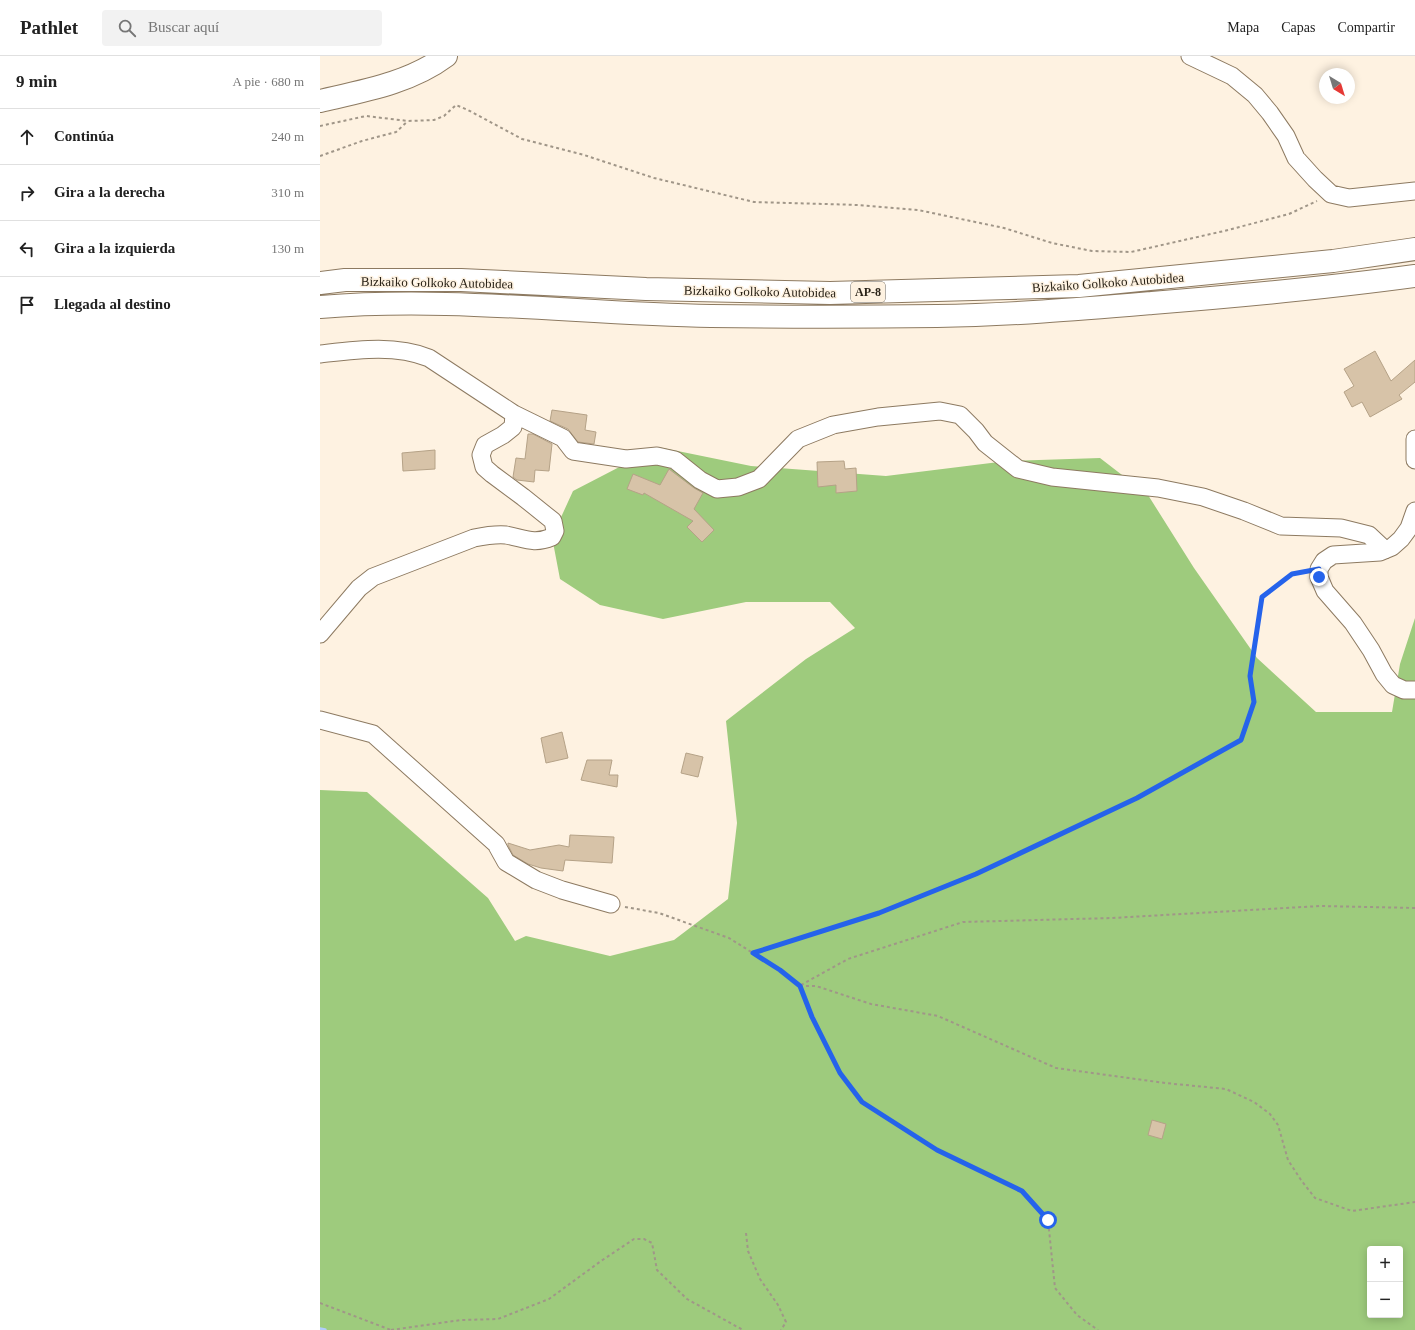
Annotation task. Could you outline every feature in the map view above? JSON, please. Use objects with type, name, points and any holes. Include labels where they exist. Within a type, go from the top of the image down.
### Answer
[{"type":"highway","points":[[320,101],[396,81],[415,74],[446,56]]},
{"type":"highway","name":"Bizkaiko Golkoko Autobidea","points":[[320,283],[345,280],[454,280],[646,289],[830,293],[1079,286],[1333,261],[1415,249]]},
{"type":"highway","name":"Bizkaiko Golkoko Autobidea","points":[[320,307],[344,305],[440,304],[708,316],[939,316],[1069,310],[1256,295],[1415,276]]},
{"type":"street","points":[[1190,56],[1232,76],[1255,95],[1286,136],[1296,158],[1331,194],[1349,198],[1415,191]]},
{"type":"street","points":[[320,354],[389,349],[416,352],[429,358],[514,414],[563,438],[574,451],[626,460],[657,456],[675,460],[700,480],[717,489],[738,487],[759,480],[798,439],[833,425],[878,417],[940,411],[960,415],[985,442],[1018,469],[1052,477],[1158,488],[1203,497],[1282,526],[1342,528],[1368,535],[1385,550]]},
{"type":"street","points":[[320,634],[359,588],[373,577],[474,538],[490,535],[505,535],[542,542],[552,537],[555,531],[553,521],[484,467],[480,455],[485,445],[503,435],[513,427],[514,414]]},
{"type":"street","points":[[1415,439],[1415,460]]},
{"type":"street","points":[[1415,511],[1409,528],[1401,539],[1392,546],[1380,552],[1333,555],[1324,561],[1319,569],[1319,577],[1325,591],[1353,623],[1371,650],[1384,674],[1394,685],[1404,690],[1415,690]]},
{"type":"street","points":[[320,720],[374,734],[496,844],[506,862],[536,880],[562,890],[610,904]]},
{"type":"path","points":[[320,126],[366,116],[408,121],[434,120],[444,116],[456,105],[522,139],[584,155],[654,178],[754,202],[859,205],[918,210],[1004,228],[1052,243],[1092,251],[1131,252],[1224,232],[1289,214],[1331,194]]},
{"type":"path","points":[[320,156],[362,141],[396,132],[408,121]]},
{"type":"path","points":[[753,953],[879,913],[976,874],[1137,798],[1241,740],[1254,702],[1250,676],[1262,597],[1292,574],[1319,569]]},
{"type":"path","points":[[610,904],[659,913],[729,938],[780,970],[800,986],[812,1017],[840,1073],[862,1102],[937,1150],[1022,1191],[1048,1220],[1055,1288],[1077,1315],[1098,1330]]},
{"type":"path","points":[[800,986],[848,958],[963,922],[1112,918],[1320,906],[1415,908]]},
{"type":"path","points":[[800,986],[816,986],[871,1004],[938,1016],[1056,1068],[1226,1089],[1254,1102],[1270,1114],[1278,1125],[1288,1160],[1315,1198],[1352,1211],[1415,1202]]},
{"type":"path","points":[[746,1233],[748,1251],[760,1279],[778,1305],[786,1322],[781,1330]]},
{"type":"path","points":[[320,1303],[391,1330],[461,1320],[498,1319],[549,1299],[634,1239],[644,1239],[652,1243],[657,1270],[687,1299],[743,1330]]},
{"type":"green space","points":[[658,447],[751,466],[886,476],[1007,461],[1100,458],[1148,495],[1194,568],[1257,658],[1316,712],[1392,712],[1400,664],[1415,618],[1415,1330],[320,1330],[320,790],[367,792],[488,898],[515,941],[526,936],[610,956],[674,940],[728,899],[737,823],[726,721],[806,659],[855,628],[830,602],[746,602],[663,619],[600,605],[560,579],[552,537],[573,491]]},
{"type":"building","points":[[1375,351],[1391,381],[1415,360],[1415,382],[1399,395],[1402,399],[1370,417],[1362,402],[1352,407],[1344,392],[1354,386],[1344,369]]},
{"type":"building","points":[[552,410],[587,415],[585,430],[596,432],[594,444],[578,442],[568,429],[550,421]]},
{"type":"building","points":[[528,434],[533,434],[552,444],[549,471],[535,470],[534,482],[517,480],[513,477],[516,458],[525,459]]},
{"type":"building","points":[[435,450],[435,469],[403,471],[402,453]]},
{"type":"building","points":[[844,461],[845,469],[856,468],[857,491],[836,493],[836,485],[818,487],[817,462]]},
{"type":"building","points":[[669,469],[703,493],[694,509],[714,530],[702,542],[687,527],[693,521],[644,493],[643,495],[627,489],[633,474],[660,485]]},
{"type":"building","points":[[562,732],[568,758],[546,763],[541,738]]},
{"type":"building","points":[[686,753],[703,757],[698,777],[681,773]]},
{"type":"building","points":[[587,760],[612,760],[609,775],[618,775],[617,787],[581,780]]},
{"type":"building","points":[[570,835],[614,837],[612,863],[565,860],[563,871],[541,868],[528,864],[513,855],[508,845],[508,843],[530,850],[559,845],[569,847]]},
{"type":"building","points":[[1152,1120],[1166,1124],[1162,1139],[1148,1135]]},
{"type":"waterway","points":[[320,1329],[325,1330]]},
{"type":"route","points":[[1048,1220],[1022,1191],[937,1150],[862,1102],[840,1073],[812,1017],[800,986],[780,970],[753,953],[879,913],[976,874],[1137,798],[1241,740],[1254,702],[1250,676],[1262,597],[1292,574],[1319,569],[1319,577]]}]
